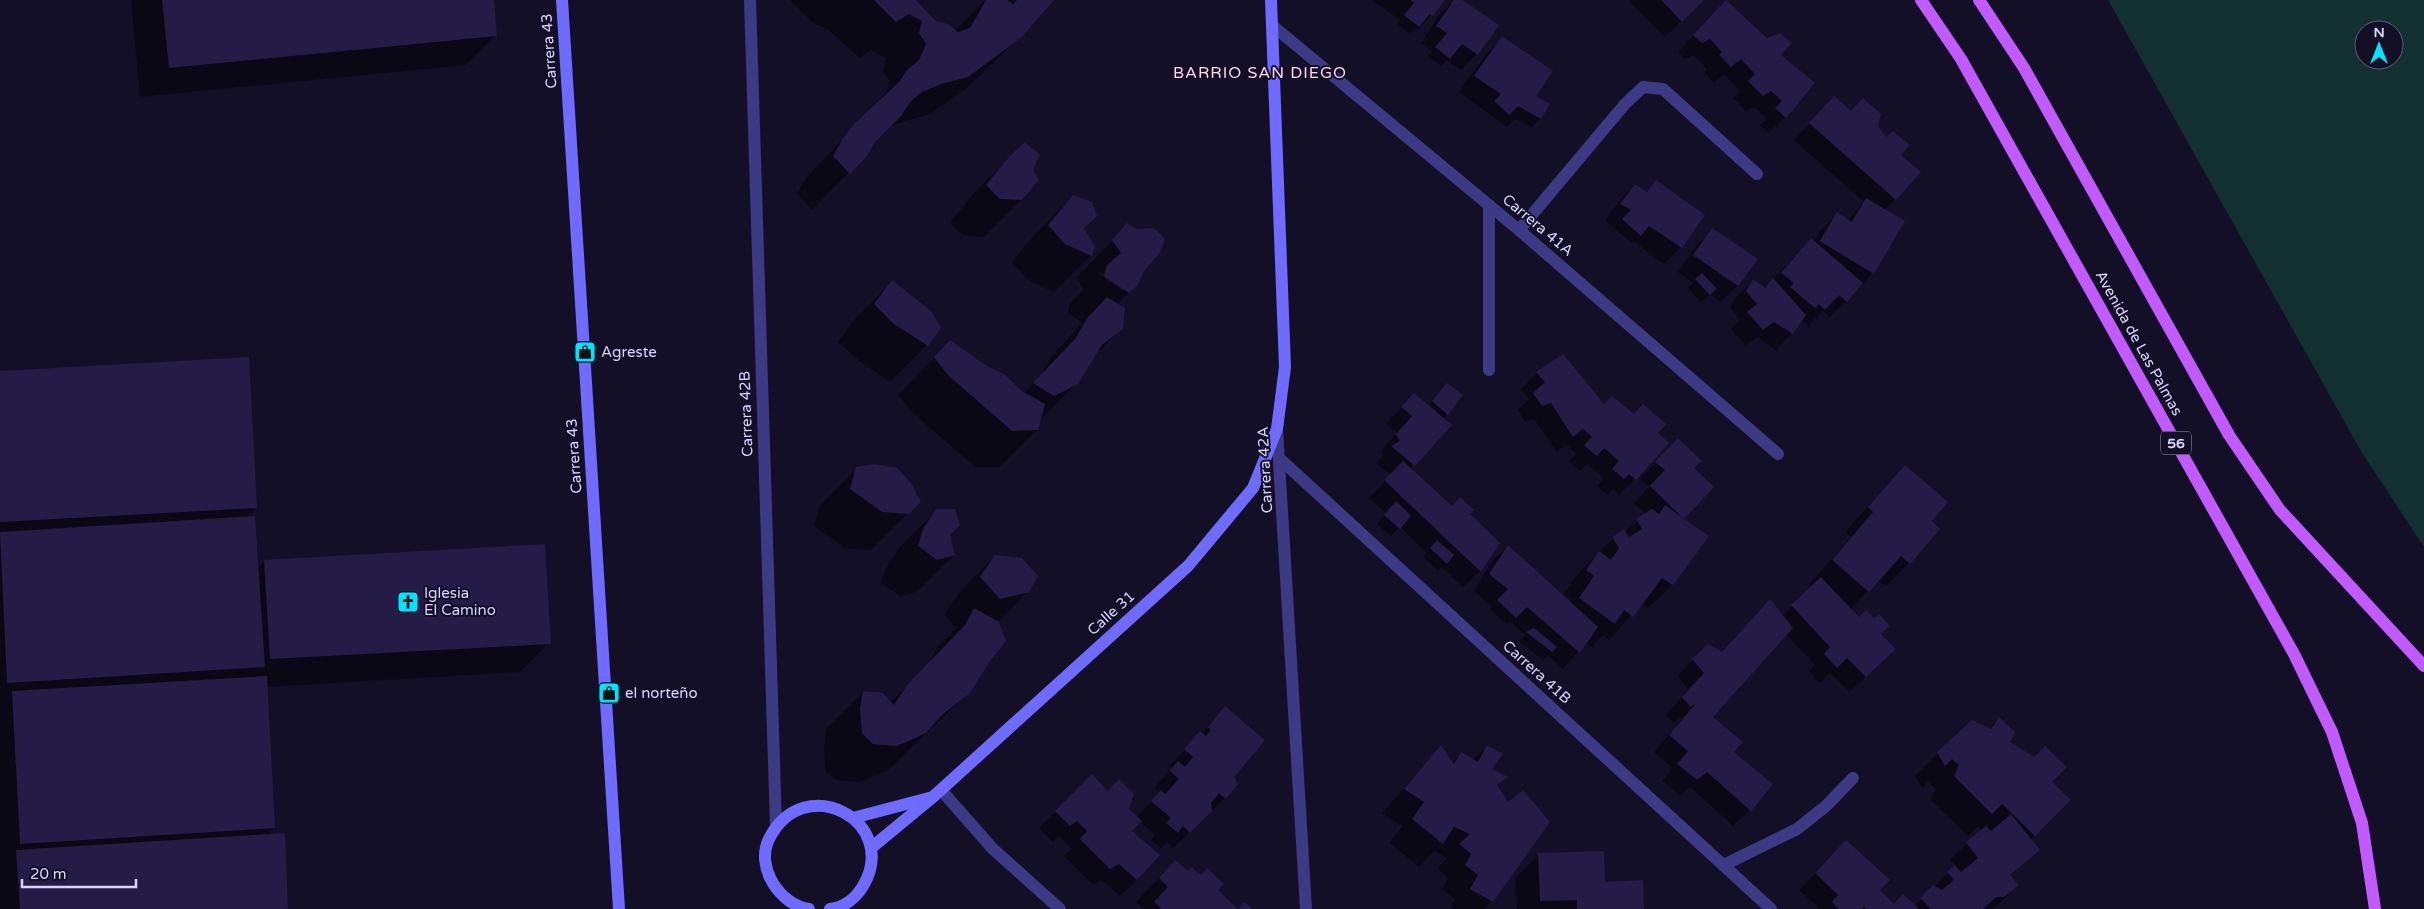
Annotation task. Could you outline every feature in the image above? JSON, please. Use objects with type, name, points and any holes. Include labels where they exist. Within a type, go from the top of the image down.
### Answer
[{"type":"main road","name":"Avenida de Las Palmas","points":[[1921,0],[1960,58],[2294,654],[2332,732],[2362,823],[2375,909]]},
{"type":"main road","points":[[1979,0],[2024,68],[2229,435],[2280,510],[2424,666]]},
{"type":"street","name":"Carrera 43","points":[[562,0],[619,909]]},
{"type":"street","name":"Carrera 42B","points":[[750,0],[776,826]]},
{"type":"street","name":"Carrera 42A","points":[[1271,0],[1285,368],[1277,429],[1306,909]]},
{"type":"street","name":"Carrera 41A","points":[[1272,26],[1520,230],[1778,454]]},
{"type":"street","points":[[1520,230],[1625,104],[1643,87],[1663,89],[1757,174]]},
{"type":"street","points":[[1489,206],[1489,370]]},
{"type":"street","name":"Calle 31","points":[[871,848],[937,793],[1188,566],[1253,488],[1277,429]]},
{"type":"street","name":"Carrera 41B","points":[[1280,459],[1771,909]]},
{"type":"street","points":[[1724,865],[1796,829],[1826,806],[1853,778]]},
{"type":"street","points":[[937,793],[993,849],[1060,909]]},
{"type":"street","name":"Calle 31","points":[[854,818],[937,793]]},
{"type":"street","points":[[809,909],[786,904],[772,883],[766,864],[767,844],[776,826],[792,812],[813,805],[834,807],[854,818],[865,831],[871,848],[870,870],[860,890],[850,901],[830,909]]},
{"type":"green space","points":[[2108,0],[2424,0],[2424,547],[2362,453]]},
{"type":"building","points":[[162,0],[494,0],[497,36],[169,68]]},
{"type":"building","points":[[874,0],[916,0],[936,21],[948,24],[958,32],[970,28],[986,0],[1007,0],[1013,4],[1017,0],[1054,0],[1022,37],[968,77],[941,84],[922,92],[911,101],[901,116],[875,142],[867,156],[850,174],[833,156],[843,138],[854,124],[899,82],[907,70],[919,60],[926,44],[919,33],[922,21],[909,14],[896,22]]},
{"type":"building","points":[[1410,0],[1445,0],[1433,16],[1430,14],[1419,27],[1404,15],[1414,3]]},
{"type":"building","points":[[1454,0],[1462,0],[1499,25],[1478,55],[1462,44],[1450,59],[1435,47],[1447,33],[1436,26]]},
{"type":"building","points":[[1661,0],[1704,0],[1682,22]]},
{"type":"building","points":[[1726,0],[1767,38],[1780,33],[1792,43],[1781,55],[1815,83],[1786,118],[1775,108],[1782,101],[1771,91],[1763,96],[1748,81],[1755,74],[1741,59],[1731,67],[1719,55],[1722,52],[1710,39],[1702,43],[1693,35]]},
{"type":"building","points":[[1502,36],[1553,71],[1536,96],[1550,104],[1541,119],[1518,106],[1509,115],[1494,101],[1501,94],[1474,76]]},
{"type":"building","points":[[1834,96],[1851,111],[1863,98],[1881,114],[1878,126],[1886,137],[1893,131],[1910,145],[1901,155],[1921,172],[1896,200],[1809,123]]},
{"type":"building","points":[[1025,142],[1040,155],[1033,170],[1039,180],[1022,200],[1000,199],[986,185],[1010,156]]},
{"type":"building","points":[[1656,180],[1705,215],[1682,248],[1649,226],[1641,236],[1622,219],[1631,210],[1620,204],[1635,184],[1647,192]]},
{"type":"building","points":[[1073,195],[1092,202],[1097,216],[1084,228],[1095,246],[1092,256],[1065,244],[1048,225]]},
{"type":"building","points":[[1866,198],[1905,221],[1874,274],[1820,241],[1837,212],[1852,222]]},
{"type":"building","points":[[1127,223],[1136,229],[1154,228],[1165,239],[1160,253],[1144,271],[1138,285],[1129,293],[1104,276],[1107,265],[1121,253],[1112,240]]},
{"type":"building","points":[[1712,228],[1758,259],[1738,286],[1693,255]]},
{"type":"building","points":[[1811,238],[1863,283],[1847,302],[1839,295],[1825,310],[1819,304],[1815,308],[1790,287],[1794,283],[1781,273]]},
{"type":"building","points":[[1702,273],[1717,289],[1710,295],[1695,279]]},
{"type":"building","points":[[1773,278],[1806,315],[1793,334],[1774,322],[1763,330],[1747,312],[1757,304],[1746,291],[1753,279],[1765,288]]},
{"type":"building","points":[[892,280],[931,311],[941,328],[928,346],[894,324],[874,304]]},
{"type":"building","points":[[1107,297],[1125,308],[1123,329],[1102,345],[1078,384],[1054,396],[1033,383],[1075,339],[1088,317]]},
{"type":"building","points":[[950,340],[987,366],[1004,374],[1022,391],[1045,404],[1038,430],[1012,431],[948,375],[934,357]]},
{"type":"building","points":[[1563,354],[1604,404],[1612,396],[1634,414],[1643,404],[1666,424],[1658,433],[1669,443],[1636,480],[1629,474],[1624,479],[1612,469],[1619,461],[1604,448],[1597,456],[1584,445],[1592,437],[1583,429],[1573,437],[1551,403],[1542,406],[1533,393],[1545,382],[1536,372]]},
{"type":"building","points":[[249,357],[257,508],[0,522],[0,371]]},
{"type":"building","points":[[1447,383],[1463,395],[1448,415],[1432,401]]},
{"type":"building","points":[[1414,393],[1452,425],[1415,466],[1391,446],[1400,441],[1396,434],[1412,416],[1401,407]]},
{"type":"building","points":[[1678,438],[1702,461],[1694,468],[1714,487],[1684,519],[1650,486],[1665,470],[1655,462]]},
{"type":"building","points":[[1403,461],[1452,506],[1460,497],[1474,510],[1470,514],[1500,543],[1481,572],[1384,480]]},
{"type":"building","points":[[875,464],[897,468],[911,483],[921,502],[909,514],[882,512],[850,489],[856,467]]},
{"type":"building","points":[[1905,465],[1948,502],[1932,521],[1940,529],[1910,564],[1901,556],[1869,592],[1832,560],[1873,512],[1868,507]]},
{"type":"building","points":[[1396,501],[1411,516],[1400,529],[1384,515]]},
{"type":"building","points":[[1665,505],[1709,536],[1673,585],[1662,578],[1633,617],[1624,610],[1615,624],[1579,598],[1594,576],[1586,570],[1599,551],[1611,560],[1619,548],[1612,537],[1624,529],[1629,537],[1642,529],[1636,519],[1652,509],[1659,514]]},
{"type":"building","points":[[936,509],[955,509],[960,525],[950,535],[955,555],[937,560],[918,546],[923,529]]},
{"type":"building","points":[[255,516],[265,667],[7,683],[0,532]]},
{"type":"building","points":[[1437,540],[1454,555],[1447,564],[1430,548]]},
{"type":"building","name":"Iglesia El Camino","points":[[545,544],[551,644],[270,659],[264,560]]},
{"type":"building","points":[[1508,545],[1598,627],[1580,653],[1527,607],[1516,618],[1497,600],[1508,589],[1489,574]]},
{"type":"building","points":[[995,555],[1022,558],[1038,576],[1029,592],[1000,599],[980,577]]},
{"type":"building","points":[[1821,577],[1859,617],[1866,610],[1874,618],[1879,614],[1890,626],[1881,634],[1896,649],[1866,677],[1847,658],[1837,668],[1824,654],[1830,647],[1791,605]]},
{"type":"building","points":[[1770,599],[1793,628],[1713,717],[1743,742],[1734,752],[1773,784],[1751,811],[1707,772],[1697,780],[1677,764],[1688,751],[1669,735],[1696,703],[1690,707],[1682,697],[1704,673],[1692,659],[1708,644],[1722,652]]},
{"type":"building","points":[[974,608],[999,622],[1006,641],[990,661],[970,693],[943,714],[926,733],[897,746],[873,744],[862,733],[860,708],[863,691],[883,693],[894,705],[908,684],[965,625]]},
{"type":"building","points":[[1534,628],[1557,647],[1552,652],[1526,632]]},
{"type":"building","points":[[267,676],[275,828],[20,844],[12,691]]},
{"type":"building","points":[[1225,706],[1265,740],[1234,777],[1238,784],[1226,799],[1219,793],[1211,803],[1212,811],[1190,833],[1183,826],[1178,833],[1166,823],[1171,818],[1151,801],[1161,790],[1165,794],[1179,779],[1170,771],[1178,761],[1185,767],[1193,757],[1184,749],[1200,731],[1206,736],[1211,730],[1208,727]]},
{"type":"building","points":[[1999,717],[2015,732],[2010,742],[2034,757],[2045,746],[2067,767],[2052,782],[2071,800],[2035,836],[2002,804],[1992,814],[1954,776],[1959,765],[1952,759],[1945,766],[1937,752],[1972,720],[1991,729]]},
{"type":"building","points":[[1441,745],[1454,764],[1461,752],[1478,762],[1487,745],[1503,754],[1492,769],[1508,777],[1497,785],[1508,802],[1523,790],[1550,822],[1493,902],[1470,889],[1478,875],[1465,865],[1471,854],[1459,844],[1470,834],[1454,827],[1443,844],[1412,819],[1424,802],[1404,789]]},
{"type":"building","points":[[1092,774],[1108,791],[1119,779],[1134,794],[1129,809],[1142,821],[1132,831],[1160,855],[1137,880],[1119,864],[1110,869],[1080,839],[1087,831],[1077,821],[1070,826],[1055,811]]},
{"type":"building","points":[[2011,814],[2040,850],[2010,875],[2019,885],[2004,897],[1996,897],[1983,909],[1931,909],[1920,898],[1933,885],[1942,890],[1954,880],[1947,872],[1955,865],[1961,872],[1978,858],[1966,842],[1986,826],[1991,831]]},
{"type":"building","points":[[285,833],[288,909],[20,909],[16,850]]},
{"type":"building","points":[[1846,840],[1890,880],[1880,890],[1894,904],[1903,894],[1919,909],[1866,909],[1864,907],[1862,909],[1839,909],[1832,902],[1838,895],[1815,873]]},
{"type":"building","points":[[1604,851],[1605,882],[1643,880],[1644,909],[1577,909],[1577,900],[1540,901],[1538,853]]},
{"type":"building","points":[[1175,860],[1188,871],[1191,867],[1201,875],[1207,868],[1224,884],[1218,890],[1238,909],[1162,909],[1154,902],[1168,887],[1159,878]]},
{"type":"building","points":[[1244,902],[1253,909],[1238,909]]},
{"type":"place","name":"Agreste","points":[[585,352]]},
{"type":"place","name":"Iglesia El Camino","points":[[408,602]]},
{"type":"place","name":"el norteño","points":[[609,693]]},
{"type":"district","name":"BARRIO SAN DIEGO","points":[[1260,73]]}]
